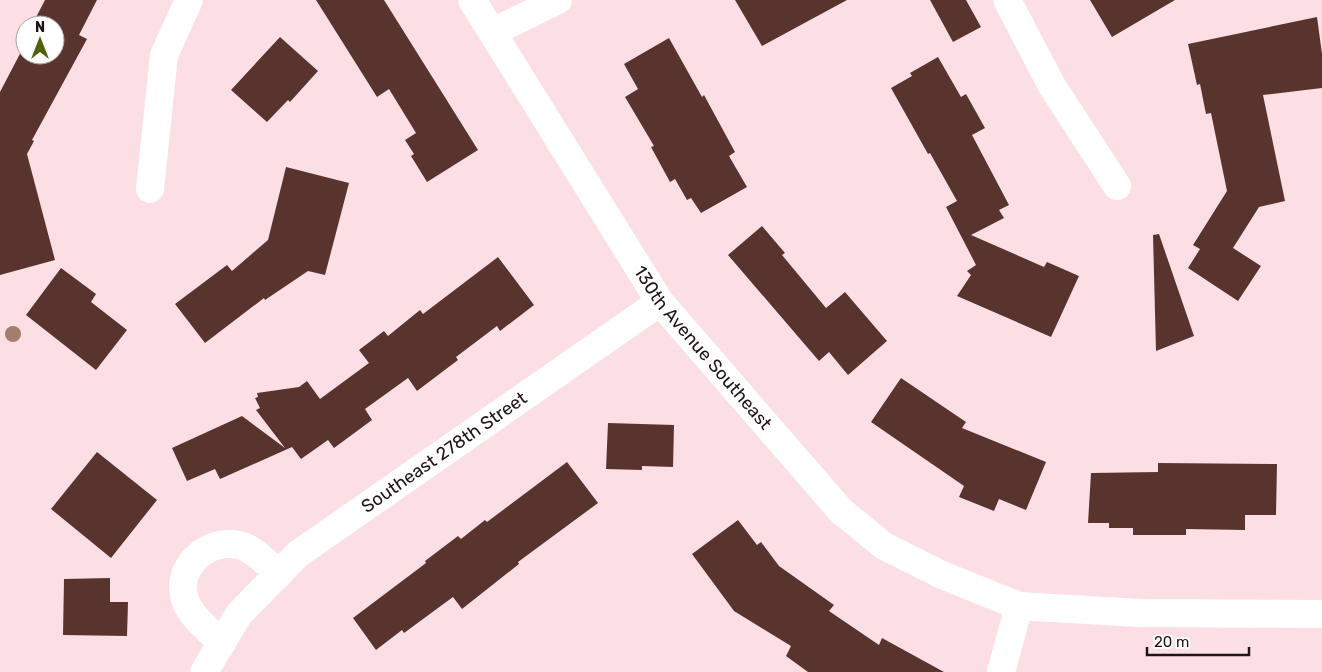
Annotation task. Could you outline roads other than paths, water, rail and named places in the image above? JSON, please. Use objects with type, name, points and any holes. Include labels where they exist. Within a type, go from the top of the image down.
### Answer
[{"type":"street","points":[[150,189],[164,55],[189,0]]},
{"type":"street","name":"130th Avenue Southeast","points":[[472,0],[660,302],[841,511],[884,546],[942,575],[1019,606],[1138,613],[1322,614]]},
{"type":"street","points":[[493,32],[558,0]]},
{"type":"street","points":[[1007,0],[1052,86],[1117,186]]},
{"type":"street","name":"Southeast 278th Street","points":[[204,672],[239,614],[298,554],[660,302]]},
{"type":"street","points":[[222,643],[189,609],[184,592],[185,575],[193,560],[206,548],[223,543],[240,545],[255,553],[279,574]]},
{"type":"street","points":[[1001,672],[1019,606]]}]
